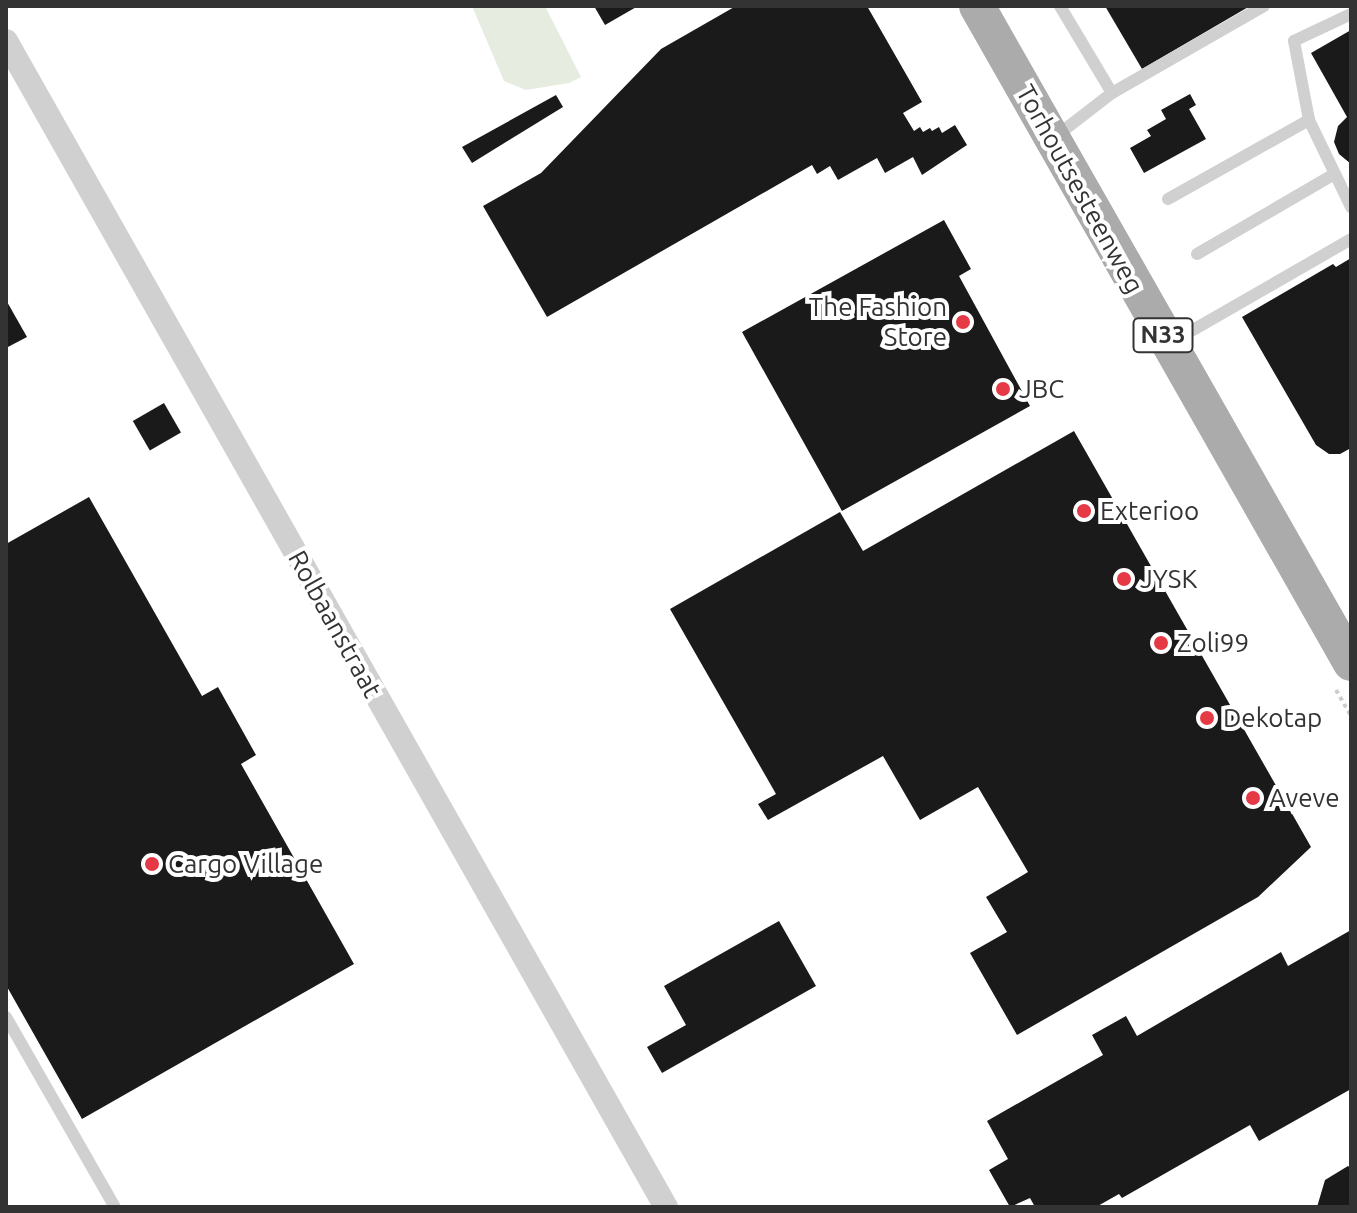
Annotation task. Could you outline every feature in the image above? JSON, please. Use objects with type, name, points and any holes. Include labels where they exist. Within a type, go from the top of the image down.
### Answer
[{"type":"main road","name":"Torhoutsesteenweg","points":[[977,6],[1351,663]]},
{"type":"street","name":"Rolbaanstraat","points":[[6,41],[666,1207]]},
{"type":"lane","points":[[1060,6],[1112,93]]},
{"type":"lane","points":[[1052,139],[1112,93],[1264,6]]},
{"type":"lane","points":[[1351,14],[1294,41],[1309,120],[1351,207]]},
{"type":"lane","points":[[1168,199],[1309,120]]},
{"type":"lane","points":[[1197,254],[1333,175]]},
{"type":"lane","points":[[1165,338],[1193,330],[1351,239]]},
{"type":"lane","points":[[6,1017],[115,1207]]},
{"type":"shaded area","points":[[472,6],[545,6],[581,77],[569,83],[526,90],[504,81]]},
{"type":"building","points":[[594,6],[638,6],[605,25]]},
{"type":"building","points":[[736,6],[867,6],[922,102],[903,113],[914,131],[920,127],[923,132],[939,127],[942,133],[955,125],[967,145],[922,175],[913,157],[885,173],[877,158],[838,180],[830,166],[817,174],[812,165],[547,317],[483,206],[541,173],[661,49]]},
{"type":"building","points":[[1105,6],[1250,6],[1142,69]]},
{"type":"building","points":[[1351,30],[1351,164],[1339,154],[1334,142],[1338,126],[1347,117],[1311,53]]},
{"type":"building","points":[[1190,94],[1196,105],[1189,109],[1206,139],[1144,173],[1130,148],[1151,136],[1147,130],[1166,119],[1161,110]]},
{"type":"building","points":[[556,95],[563,107],[472,163],[462,147]]},
{"type":"building","points":[[944,220],[971,269],[959,276],[1030,406],[842,511],[742,332]]},
{"type":"building","points":[[1351,258],[1351,448],[1340,454],[1329,454],[1316,445],[1242,317],[1333,264],[1336,267]]},
{"type":"building","points":[[6,300],[27,337],[6,348]]},
{"type":"building","points":[[164,403],[181,432],[150,450],[133,421]]},
{"type":"building","points":[[1074,431],[1311,847],[1258,897],[1017,1035],[970,953],[1007,932],[986,897],[1028,872],[978,787],[920,820],[883,756],[768,820],[758,804],[776,794],[670,609],[840,512],[863,551]]},
{"type":"building","name":"Cargo Village","points":[[89,497],[202,696],[218,687],[256,755],[241,764],[354,964],[82,1119],[6,985],[6,544]]},
{"type":"building","points":[[779,921],[816,986],[662,1073],[647,1047],[686,1025],[664,986]]},
{"type":"building","points":[[1351,930],[1351,1089],[1259,1141],[1250,1125],[1122,1198],[1119,1194],[1096,1207],[1035,1207],[1030,1198],[1010,1207],[989,1170],[1008,1159],[987,1121],[1103,1055],[1092,1035],[1126,1016],[1137,1036],[1281,952],[1288,966]]},
{"type":"building","points":[[1348,1166],[1351,1168],[1351,1207],[1317,1207],[1325,1180]]},
{"type":"place","name":"The Fashion Store","points":[[963,322]]},
{"type":"place","name":"JBC","points":[[1003,389]]},
{"type":"place","name":"Exterioo","points":[[1084,511]]},
{"type":"place","name":"JYSK","points":[[1124,579]]},
{"type":"place","name":"Zoli99","points":[[1161,643]]},
{"type":"place","name":"Dekotap","points":[[1207,718]]},
{"type":"place","name":"Aveve","points":[[1253,798]]},
{"type":"place","name":"Cargo Village","points":[[152,864]]}]
